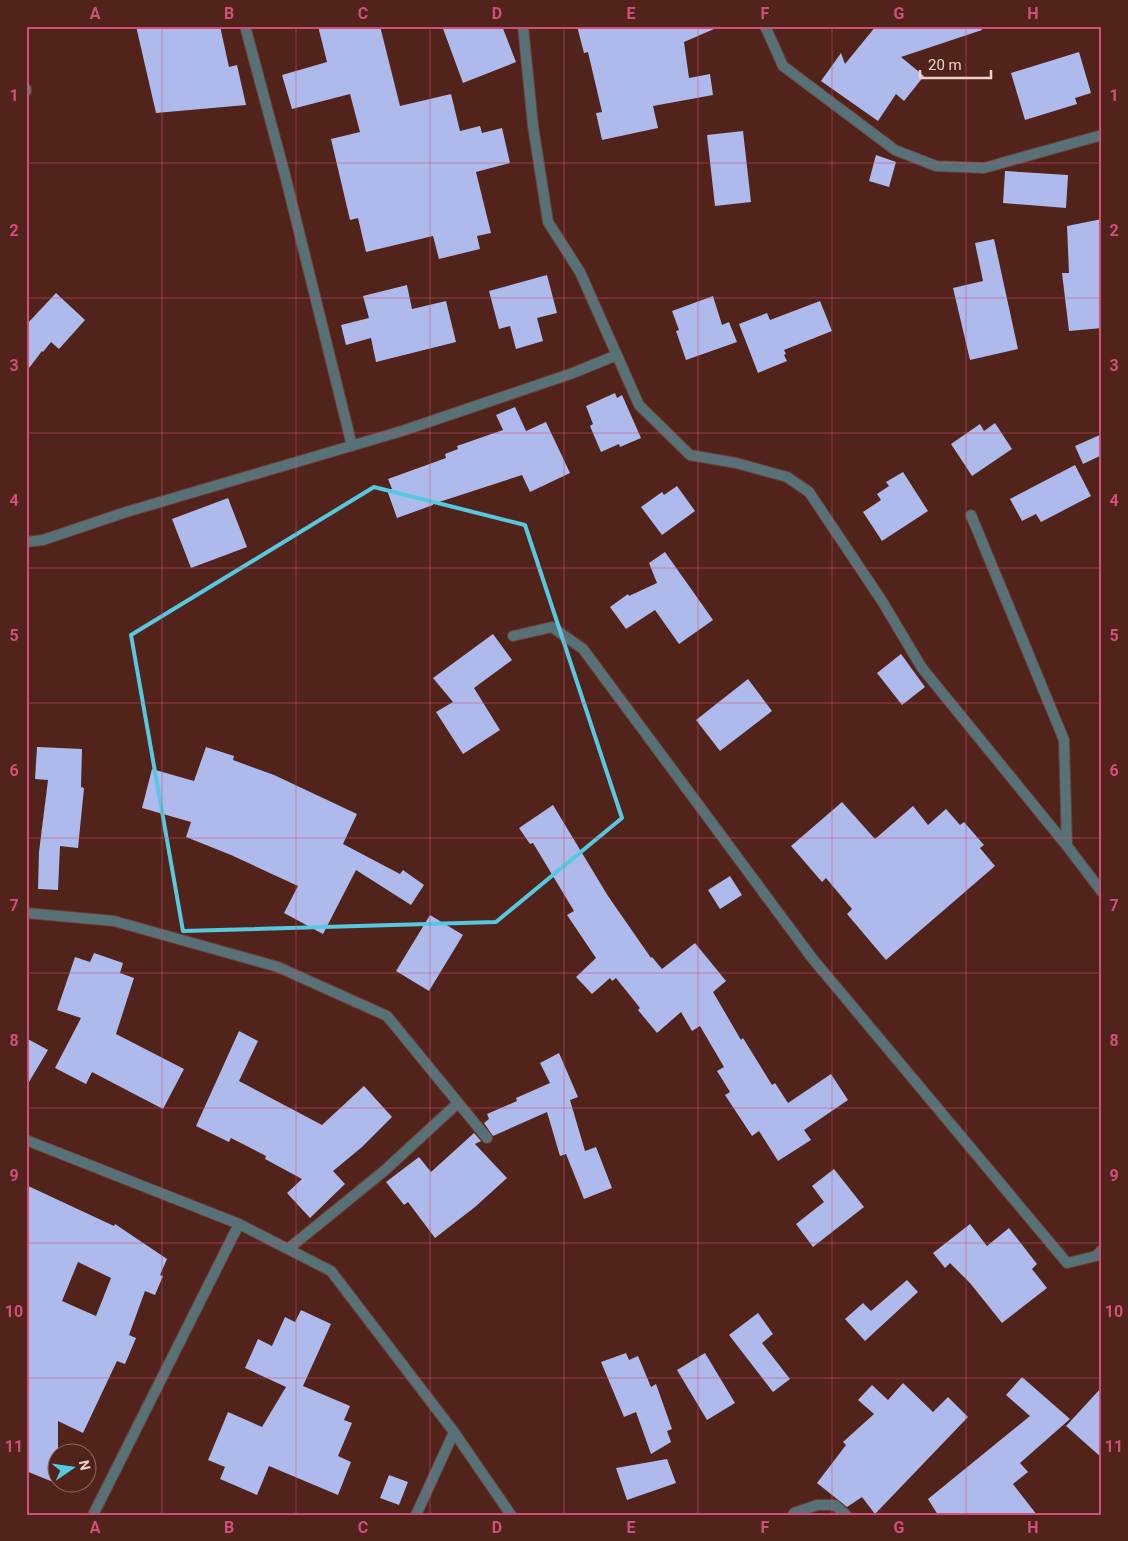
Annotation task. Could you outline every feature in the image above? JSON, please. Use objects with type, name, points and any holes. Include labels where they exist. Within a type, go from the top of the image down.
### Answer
[{"type":"street","points":[[245,26],[285,175],[352,446]]},
{"type":"street","points":[[523,26],[533,126],[548,222],[580,272],[639,405],[690,455],[736,463],[787,477],[809,492],[882,601],[922,668],[1067,846],[1102,892]]},
{"type":"street","points":[[765,26],[782,66],[895,150],[936,166],[984,168],[1102,135]]},
{"type":"street","points":[[26,542],[43,540],[126,512],[402,432],[573,373],[617,355]]},
{"type":"street","points":[[971,515],[1064,740],[1067,846]]},
{"type":"street","points":[[513,636],[552,627],[583,650],[812,958],[1067,1263],[1096,1256],[1102,1250]]},
{"type":"street","points":[[26,913],[114,921],[278,967],[387,1016],[487,1138]]},
{"type":"street","points":[[288,1249],[384,1172],[458,1103]]},
{"type":"street","points":[[26,1140],[239,1224],[331,1271],[454,1432],[511,1515]]},
{"type":"street","points":[[93,1515],[239,1224]]},
{"type":"street","points":[[416,1515],[454,1432]]},
{"type":"street","points":[[793,1515],[817,1504],[835,1505],[846,1515]]},
{"type":"highlighted area","points":[[374,487],[525,525],[622,818],[496,922],[183,931],[131,635]]},
{"type":"building","points":[[136,26],[220,26],[229,67],[237,65],[246,105],[156,113]]},
{"type":"building","points":[[318,26],[380,26],[400,106],[451,94],[460,131],[480,126],[482,133],[502,128],[510,163],[476,172],[491,233],[477,236],[480,249],[439,259],[433,236],[366,252],[358,218],[350,220],[331,139],[360,132],[350,94],[292,109],[282,75],[327,62]]},
{"type":"building","points":[[442,26],[502,26],[516,62],[463,83]]},
{"type":"building","points":[[577,26],[721,26],[684,42],[689,78],[710,74],[713,95],[653,106],[658,128],[602,140],[596,113],[602,112],[588,52],[584,53]]},
{"type":"building","points":[[876,26],[981,26],[982,30],[901,57],[924,76],[904,101],[896,94],[878,121],[821,81],[841,53],[845,64]]},
{"type":"building","points":[[1079,52],[1091,93],[1075,98],[1077,104],[1025,120],[1011,73]]},
{"type":"building","points":[[743,131],[751,202],[715,206],[707,135]]},
{"type":"building","points":[[876,155],[896,162],[889,187],[869,181]]},
{"type":"building","points":[[1005,171],[1068,175],[1066,208],[1003,203]]},
{"type":"building","points":[[1102,219],[1102,328],[1069,331],[1062,273],[1069,273],[1067,226]]},
{"type":"building","points":[[994,239],[1018,349],[970,360],[953,288],[983,281],[975,243]]},
{"type":"building","points":[[547,275],[557,313],[537,318],[543,341],[516,349],[510,326],[499,329],[489,291]]},
{"type":"building","points":[[407,285],[412,309],[446,301],[456,342],[376,362],[371,338],[346,345],[341,325],[369,318],[363,296]]},
{"type":"building","points":[[56,293],[85,320],[59,349],[51,342],[26,372],[26,325]]},
{"type":"building","points":[[713,296],[722,325],[729,322],[737,342],[686,360],[676,331],[679,330],[672,311]]},
{"type":"building","points":[[820,301],[832,331],[784,350],[787,361],[758,373],[739,324],[767,313],[770,320]]},
{"type":"building","points":[[615,393],[617,398],[622,395],[641,438],[620,447],[619,444],[601,452],[590,426],[593,424],[586,406]]},
{"type":"building","points":[[515,407],[526,431],[546,422],[570,473],[530,492],[522,475],[433,504],[397,518],[387,490],[392,489],[388,479],[446,458],[445,454],[458,449],[457,446],[503,430],[496,415]]},
{"type":"building","points":[[995,423],[1012,449],[972,476],[951,444],[980,424],[984,431]]},
{"type":"building","points":[[1102,434],[1102,455],[1083,464],[1075,446]]},
{"type":"building","points":[[1075,465],[1091,496],[1041,522],[1036,514],[1022,521],[1010,499]]},
{"type":"building","points":[[903,472],[928,511],[882,541],[863,512],[881,500],[877,494],[889,486],[886,482]]},
{"type":"building","points":[[677,486],[695,511],[662,535],[641,507],[662,492],[664,495]]},
{"type":"building","points":[[228,498],[247,547],[191,568],[172,519]]},
{"type":"building","points":[[665,552],[713,620],[679,644],[655,610],[626,629],[610,607],[628,594],[629,596],[657,583],[649,563]]},
{"type":"building","points":[[493,634],[512,660],[474,688],[500,730],[463,754],[436,712],[453,702],[433,678]]},
{"type":"building","points":[[901,654],[925,687],[902,705],[877,673]]},
{"type":"building","points":[[748,679],[772,711],[720,751],[696,720]]},
{"type":"building","points":[[37,747],[82,749],[81,787],[84,788],[78,848],[60,846],[58,890],[38,889],[39,852],[48,780],[35,779]]},
{"type":"building","points":[[206,747],[234,756],[233,760],[274,775],[357,814],[343,844],[400,874],[403,870],[424,885],[411,905],[356,870],[323,934],[284,913],[298,886],[231,855],[186,837],[191,822],[142,808],[152,769],[194,781]]},
{"type":"building","points":[[842,802],[875,839],[913,806],[928,825],[946,809],[960,825],[964,822],[984,845],[980,848],[995,866],[886,960],[847,914],[852,909],[826,878],[822,882],[791,846]]},
{"type":"building","points":[[553,805],[608,896],[651,958],[662,969],[695,943],[726,981],[713,992],[741,1040],[743,1038],[772,1085],[775,1083],[788,1103],[831,1074],[848,1100],[804,1130],[811,1140],[778,1161],[759,1131],[752,1136],[725,1095],[730,1092],[717,1071],[724,1067],[700,1026],[692,1031],[681,1012],[657,1033],[616,978],[612,981],[610,978],[592,994],[576,977],[596,958],[567,915],[574,911],[533,843],[530,844],[519,828]]},
{"type":"building","points":[[730,876],[742,895],[720,909],[708,890]]},
{"type":"building","points":[[430,915],[463,935],[429,991],[396,971]]},
{"type":"building","points":[[94,953],[123,963],[120,973],[134,978],[116,1034],[184,1069],[163,1109],[92,1072],[86,1084],[55,1068],[81,1018],[57,1010],[75,957],[90,962]]},
{"type":"building","points":[[239,1031],[258,1041],[239,1081],[322,1125],[364,1086],[392,1117],[362,1147],[333,1171],[345,1184],[310,1218],[287,1193],[302,1179],[265,1159],[266,1156],[231,1138],[229,1142],[196,1126]]},
{"type":"building","points":[[26,1038],[48,1050],[26,1087]]},
{"type":"building","points":[[559,1053],[578,1097],[570,1100],[585,1151],[596,1147],[612,1188],[584,1199],[566,1154],[560,1156],[547,1112],[493,1136],[484,1123],[489,1119],[487,1114],[517,1101],[516,1098],[550,1083],[540,1063]]},
{"type":"building","points":[[474,1133],[481,1141],[475,1144],[507,1178],[475,1207],[435,1238],[408,1202],[404,1205],[386,1182],[419,1157],[431,1172]]},
{"type":"building","points":[[834,1169],[864,1207],[813,1247],[796,1224],[824,1202],[812,1186]]},
{"type":"building","points":[[26,1185],[114,1226],[115,1224],[167,1259],[160,1275],[163,1276],[155,1295],[145,1291],[129,1335],[136,1338],[125,1364],[117,1361],[83,1433],[58,1421],[58,1444],[48,1444],[48,1480],[26,1471]],"holes":[[[78,1262],[111,1278],[96,1316],[62,1301]]]},
{"type":"building","points":[[970,1224],[987,1246],[1009,1228],[1037,1264],[1032,1269],[1047,1288],[1002,1323],[970,1283],[950,1263],[945,1268],[933,1253]]},
{"type":"building","points":[[907,1280],[918,1292],[865,1341],[845,1319],[863,1303],[871,1311]]},
{"type":"building","points":[[301,1310],[331,1324],[303,1386],[350,1406],[344,1420],[352,1423],[338,1456],[351,1462],[338,1495],[269,1466],[257,1495],[220,1479],[225,1467],[208,1460],[228,1412],[262,1427],[286,1387],[245,1368],[258,1339],[272,1346],[285,1317],[295,1322]]},
{"type":"building","points":[[758,1313],[773,1334],[762,1343],[790,1379],[773,1392],[729,1335]]},
{"type":"building","points":[[626,1353],[629,1360],[638,1356],[651,1387],[656,1384],[672,1429],[667,1431],[671,1442],[651,1454],[636,1412],[624,1417],[601,1362]]},
{"type":"building","points":[[705,1353],[735,1403],[707,1420],[677,1370]]},
{"type":"building","points":[[1022,1377],[1070,1419],[1020,1463],[1028,1472],[1013,1484],[1037,1515],[938,1515],[928,1499],[1030,1416],[1006,1395]]},
{"type":"building","points":[[903,1383],[933,1412],[948,1397],[968,1417],[875,1514],[862,1497],[847,1507],[817,1483],[846,1445],[843,1442],[874,1414],[858,1400],[872,1385],[888,1400]]},
{"type":"building","points":[[1102,1387],[1102,1458],[1066,1426]]},
{"type":"building","points":[[667,1459],[676,1483],[627,1500],[616,1468]]},
{"type":"building","points":[[389,1475],[408,1482],[399,1505],[380,1498]]}]
